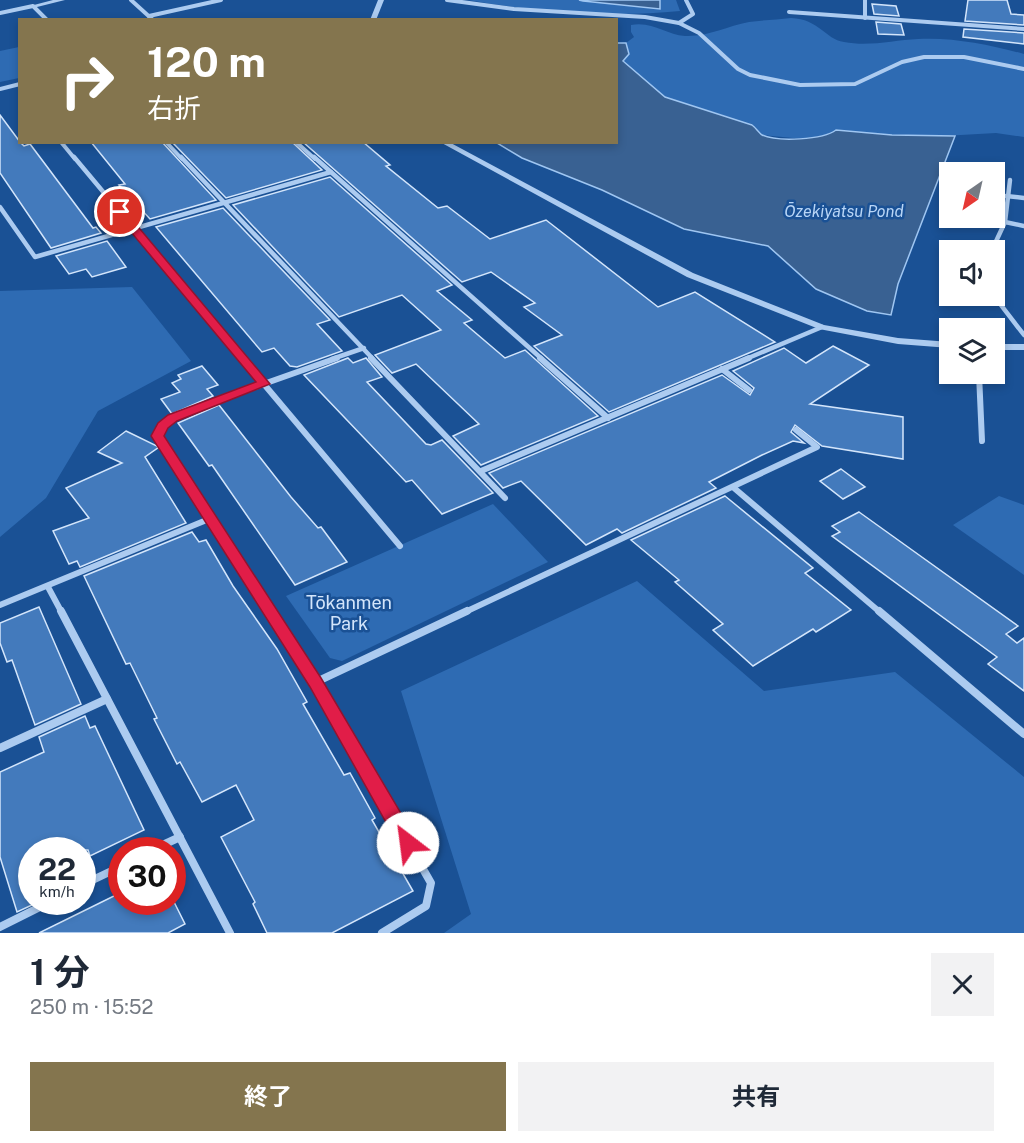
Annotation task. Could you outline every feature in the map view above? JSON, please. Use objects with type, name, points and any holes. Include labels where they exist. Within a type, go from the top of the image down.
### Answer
[{"type":"street","points":[[0,12],[62,0]]},
{"type":"street","points":[[131,0],[149,16],[221,0]]},
{"type":"street","points":[[374,18],[381,0]]},
{"type":"street","points":[[447,0],[514,9],[645,17],[679,22],[699,33],[738,69],[762,78],[800,85],[855,84],[902,62],[924,57],[964,57],[1024,69]]},
{"type":"street","points":[[679,22],[693,14],[686,0]]},
{"type":"street","points":[[865,0],[866,18]]},
{"type":"street","points":[[33,6],[45,18]]},
{"type":"street","points":[[789,12],[1024,29]]},
{"type":"street","points":[[0,88],[18,84]]},
{"type":"street","points":[[64,144],[400,546]]},
{"type":"street","points":[[168,144],[505,498]]},
{"type":"street","points":[[298,144],[608,418]]},
{"type":"street","points":[[447,144],[690,275],[822,327],[897,341],[939,344]]},
{"type":"street","points":[[0,207],[35,257],[331,172]]},
{"type":"street","points":[[1010,180],[1006,196],[1005,222],[1024,226]]},
{"type":"street","points":[[1006,196],[1024,198]]},
{"type":"street","points":[[1002,306],[1024,335]]},
{"type":"street","points":[[481,471],[822,327]]},
{"type":"street","points":[[1005,348],[1024,347]]},
{"type":"street","points":[[363,348],[172,418],[162,426],[158,436],[209,519],[316,682],[431,883],[426,906],[382,933]]},
{"type":"street","points":[[722,369],[749,390]]},
{"type":"street","points":[[979,384],[982,441]]},
{"type":"street","points":[[316,682],[735,488],[817,447],[796,430]]},
{"type":"street","points":[[735,488],[1024,735]]},
{"type":"street","points":[[0,605],[209,519]]},
{"type":"street","points":[[48,587],[180,837]]},
{"type":"street","points":[[0,748],[107,699]]},
{"type":"street","points":[[186,849],[230,933]]},
{"type":"street","points":[[0,927],[24,915]]},
{"type":"green space","points":[[468,0],[676,0],[680,11],[627,14],[574,13]]},
{"type":"green space","points":[[801,19],[815,25],[837,40],[844,42],[863,44],[945,39],[1024,54],[1024,137],[996,133],[925,137],[828,136],[803,139],[762,135],[752,124],[665,97],[622,61],[629,54],[626,43],[634,37],[631,25],[653,26],[678,35],[693,36],[749,22]]},
{"type":"green space","points":[[18,47],[18,78],[0,82],[0,51]]},
{"type":"green space","points":[[132,287],[191,361],[98,411],[46,498],[0,537],[0,291]]},
{"type":"green space","points":[[999,496],[1024,505],[1024,575],[953,525]]},
{"type":"green space","name":"Tōkanmen Park","points":[[493,504],[548,562],[342,661],[330,658],[286,596]]},
{"type":"green space","points":[[637,581],[764,691],[895,672],[1024,777],[1024,933],[444,933],[471,914],[401,691]]},
{"type":"water","points":[[579,0],[660,0],[660,9],[583,1]]},
{"type":"water","name":"Ōzekiyatsu Pond","points":[[618,43],[626,43],[629,54],[623,61],[665,97],[752,125],[762,135],[769,137],[811,138],[836,130],[892,135],[955,136],[945,162],[939,162],[939,178],[898,284],[891,315],[867,311],[816,289],[768,246],[684,229],[602,190],[522,158],[499,144],[618,144]]},
{"type":"building","points":[[968,0],[1007,0],[1011,14],[1024,15],[1024,25],[965,21]]},
{"type":"building","points":[[872,4],[896,6],[899,16],[874,14]]},
{"type":"building","points":[[876,22],[901,24],[904,35],[878,34]]},
{"type":"building","points":[[964,29],[1024,33],[1024,44],[963,37]]},
{"type":"building","points":[[0,115],[18,139],[18,144],[24,146],[30,144],[93,228],[96,227],[101,233],[51,248],[0,173]]},
{"type":"building","points":[[93,144],[164,144],[216,200],[150,219],[119,185],[125,184]]},
{"type":"building","points":[[174,144],[294,144],[322,170],[226,198]]},
{"type":"building","points":[[305,144],[365,144],[390,165],[386,166],[438,208],[447,206],[490,239],[546,220],[658,307],[695,292],[775,342],[609,412],[534,346],[562,335],[524,307],[535,303],[491,272],[462,282]]},
{"type":"building","points":[[330,177],[452,285],[437,291],[472,320],[464,323],[505,358],[525,350],[598,416],[481,465],[453,436],[479,424],[416,364],[392,373],[375,355],[441,330],[402,295],[339,317],[233,205]]},
{"type":"building","points":[[223,208],[330,320],[317,324],[342,351],[297,367],[290,366],[274,348],[262,352],[156,227]]},
{"type":"building","points":[[107,241],[126,267],[92,277],[86,269],[69,274],[56,256]]},
{"type":"building","points":[[833,346],[869,365],[810,404],[903,417],[903,459],[822,446],[795,425],[791,432],[804,443],[793,441],[762,455],[709,482],[716,488],[622,533],[617,529],[586,545],[521,481],[503,488],[489,473],[722,375],[750,395],[754,388],[733,371],[784,348],[806,363]]},
{"type":"building","points":[[348,358],[353,363],[366,358],[382,377],[367,382],[426,444],[431,445],[442,440],[493,493],[442,514],[412,480],[406,482],[304,375]]},
{"type":"building","points":[[202,366],[218,385],[207,389],[213,396],[172,414],[161,399],[180,392],[172,383],[181,379],[178,375]]},
{"type":"building","points":[[219,405],[291,497],[318,528],[321,527],[347,562],[295,585],[212,465],[209,466],[178,423]]},
{"type":"building","points":[[126,431],[159,447],[145,457],[186,523],[80,567],[77,561],[69,564],[53,531],[89,518],[66,488],[122,463],[98,452]]},
{"type":"building","points":[[841,469],[865,487],[843,499],[820,481]]},
{"type":"building","points":[[725,496],[813,568],[805,573],[851,610],[816,632],[813,629],[753,666],[713,630],[723,624],[675,582],[679,580],[631,540]]},
{"type":"building","points":[[859,512],[1018,626],[1006,634],[1017,643],[1024,638],[1024,691],[988,664],[997,657],[832,536],[840,532],[832,526]]},
{"type":"building","points":[[192,532],[199,542],[206,540],[233,586],[277,649],[307,702],[303,704],[344,775],[350,773],[375,818],[372,820],[413,891],[332,933],[267,933],[253,904],[255,902],[221,837],[254,820],[236,785],[202,802],[180,762],[177,764],[154,719],[157,718],[130,663],[126,664],[84,576]]},
{"type":"building","points":[[39,607],[81,704],[35,725],[12,660],[7,662],[0,643],[0,623]]},
{"type":"building","points":[[85,716],[90,728],[95,726],[144,830],[129,837],[108,837],[108,847],[96,853],[96,837],[18,837],[17,912],[0,857],[0,772],[44,752],[39,737]]},
{"type":"building","points":[[108,899],[108,915],[180,915],[185,924],[168,933],[39,933],[75,915],[96,915],[96,905]]},
{"type":"route","points":[[120,212],[264,384],[172,418],[162,426],[158,436],[209,519],[316,682],[408,843]]}]
